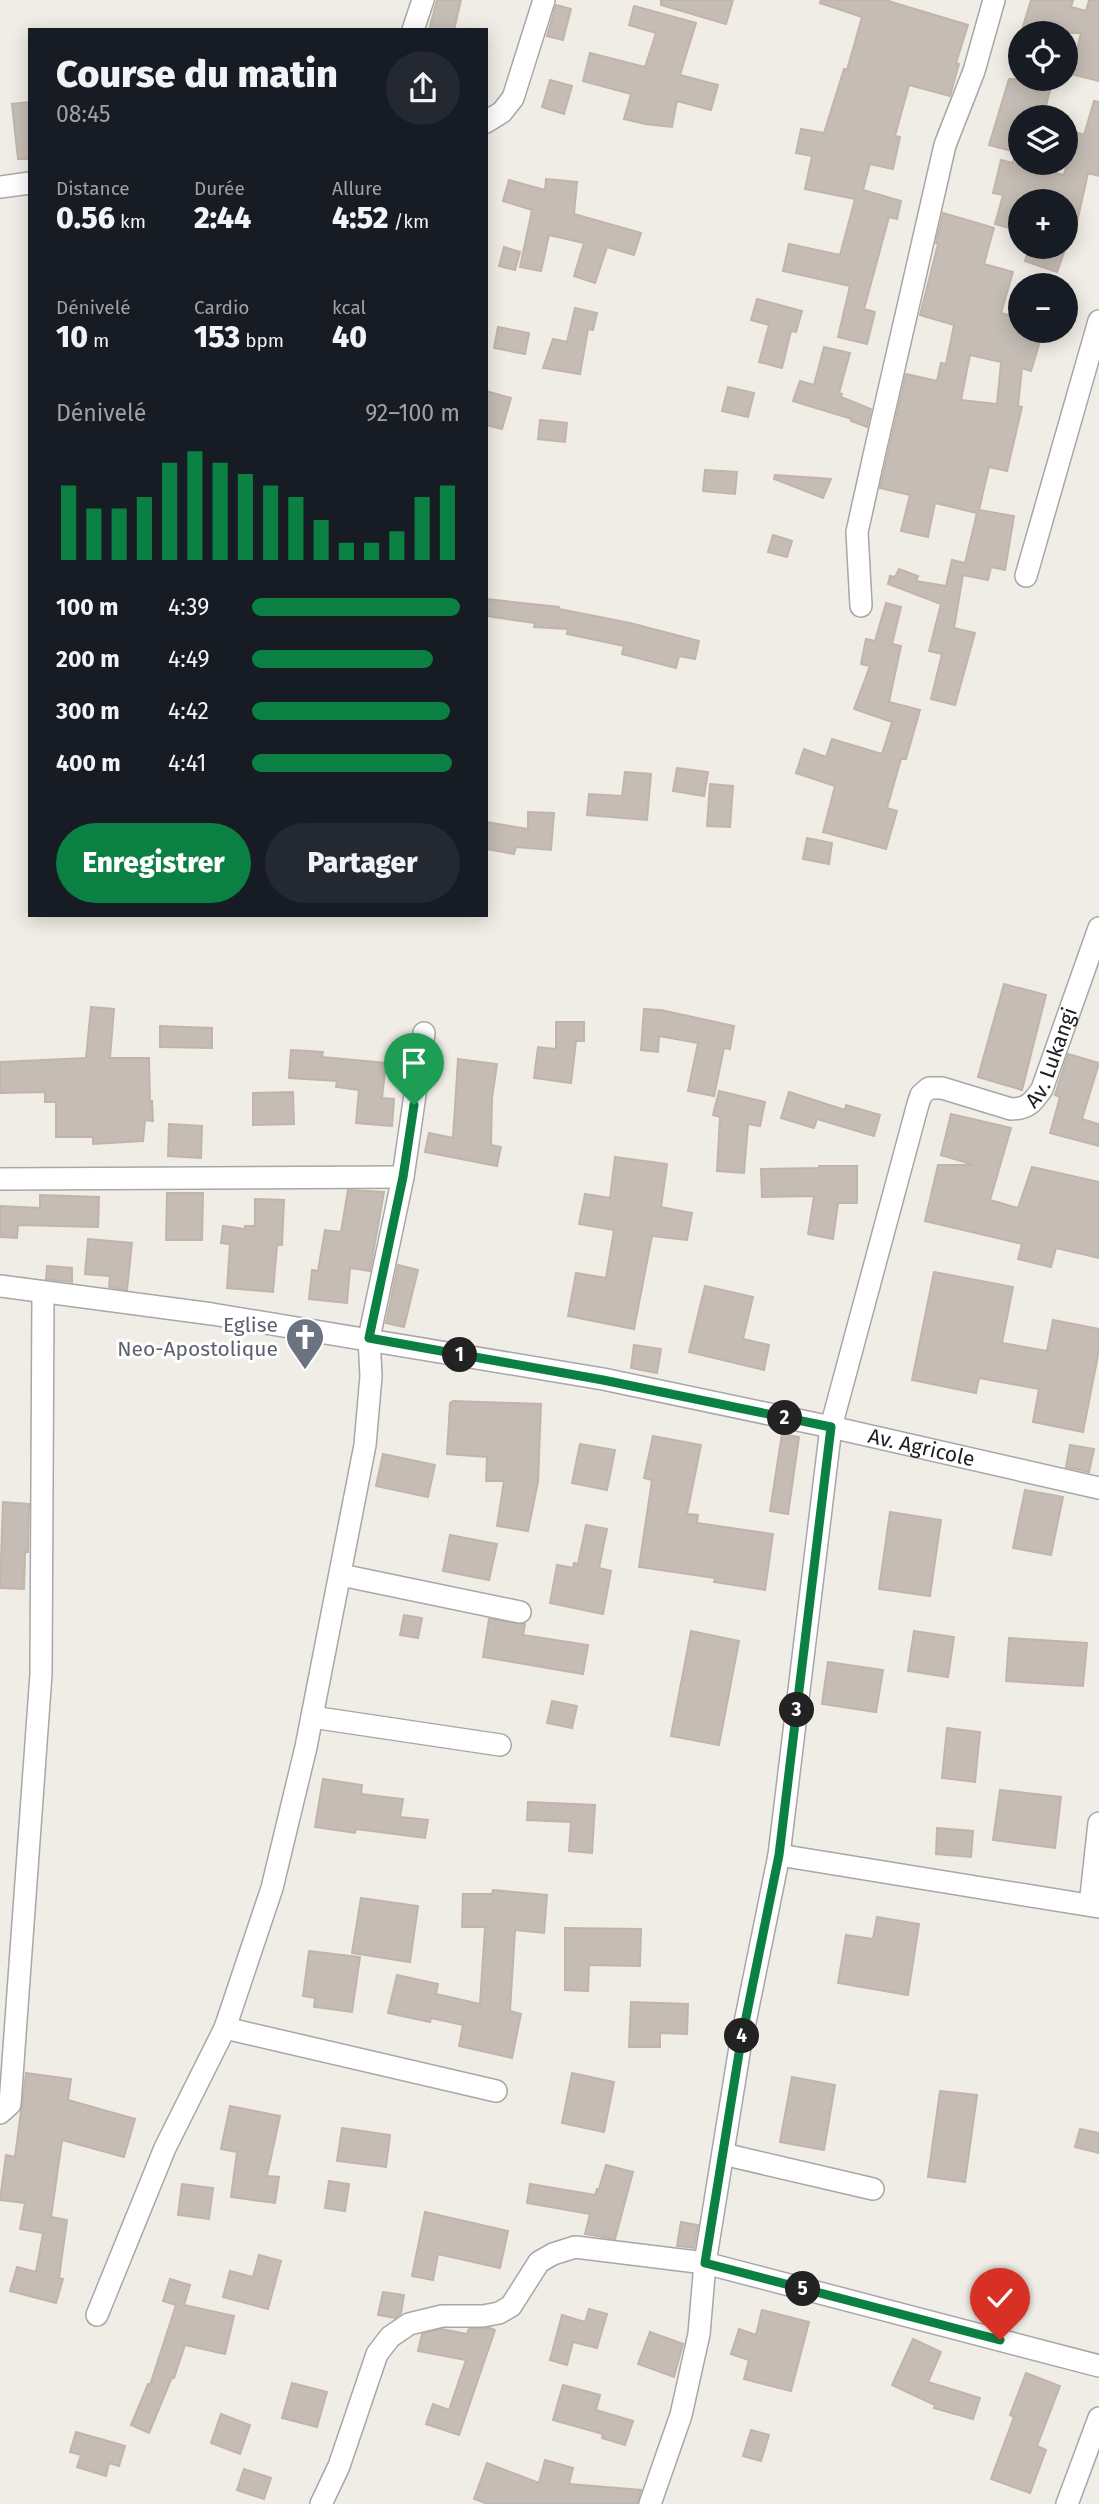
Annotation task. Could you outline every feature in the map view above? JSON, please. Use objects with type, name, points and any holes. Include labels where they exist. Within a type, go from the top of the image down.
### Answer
[{"type":"street","points":[[414,28],[423,0]]},
{"type":"street","points":[[488,121],[502,112],[513,98],[544,0]]},
{"type":"street","points":[[861,607],[857,532],[945,145],[974,71],[995,0]]},
{"type":"street","points":[[0,187],[28,183]]},
{"type":"street","points":[[1026,576],[1099,321]]},
{"type":"street","name":"Av. Lukangi","points":[[831,1427],[921,1095],[929,1088],[942,1088],[1011,1108],[1030,1105],[1042,1089],[1099,928]]},
{"type":"street","points":[[97,2315],[165,2148],[225,2028],[272,1888],[312,1717],[365,1445],[371,1376],[369,1338],[403,1177],[424,1033]]},
{"type":"street","points":[[0,1179],[403,1177]]},
{"type":"street","name":"Av. Agricole","points":[[0,1286],[369,1338],[603,1380],[831,1427],[1099,1488]]},
{"type":"street","points":[[0,2113],[10,2104],[41,1674],[43,1292]]},
{"type":"street","points":[[650,2504],[681,2415],[699,2334],[705,2263],[740,2047],[779,1855],[831,1427]]},
{"type":"street","points":[[341,1575],[520,1612]]},
{"type":"street","points":[[312,1717],[500,1745]]},
{"type":"street","points":[[779,1855],[1095,1906],[1099,1823]]},
{"type":"street","points":[[225,2028],[496,2091]]},
{"type":"street","points":[[723,2154],[873,2189]]},
{"type":"street","points":[[321,2504],[340,2466],[377,2354],[390,2337],[409,2324],[442,2316],[483,2316],[499,2313],[511,2306],[539,2262],[575,2247],[705,2263],[1099,2366]]},
{"type":"street","points":[[1067,2504],[1099,2418]]},
{"type":"building","points":[[437,0],[461,0],[454,28],[430,28]]},
{"type":"building","points":[[661,0],[733,0],[726,24],[661,5]]},
{"type":"building","points":[[821,0],[885,0],[968,25],[956,63],[959,64],[950,96],[909,85],[895,136],[900,137],[893,169],[870,164],[863,190],[901,201],[897,219],[889,217],[864,309],[875,312],[867,344],[838,337],[850,286],[783,271],[789,244],[840,255],[855,199],[805,189],[812,156],[796,153],[801,129],[824,133],[844,69],[847,70],[862,17],[820,3]]},
{"type":"building","points":[[1031,0],[1073,0],[1071,7],[1086,11],[1089,0],[1099,0],[1099,81],[1078,76],[1078,45],[1081,33],[1078,33],[1078,21],[1025,21]]},
{"type":"building","points":[[556,5],[571,9],[563,40],[547,36]]},
{"type":"building","points":[[634,6],[696,23],[680,75],[718,85],[711,110],[677,101],[672,127],[645,124],[624,119],[631,94],[583,81],[590,53],[645,67],[656,33],[629,25]]},
{"type":"building","points":[[550,80],[572,86],[564,114],[542,107]]},
{"type":"building","points":[[1008,82],[1008,91],[1050,91],[1046,105],[1008,105],[1008,150],[989,145]]},
{"type":"building","points":[[1094,101],[1099,102],[1099,176],[1088,173],[1078,218],[1078,189],[1008,189],[1008,228],[995,224],[1003,195],[993,193],[1001,160],[1008,162],[1008,175],[1078,175],[1078,133],[1084,135]]},
{"type":"building","points":[[28,102],[28,159],[18,159],[12,104]]},
{"type":"building","points":[[546,179],[577,182],[574,214],[641,233],[634,255],[607,247],[595,283],[574,276],[584,243],[549,235],[541,271],[520,267],[532,210],[503,201],[509,180],[545,190]]},
{"type":"building","points":[[943,213],[994,228],[984,264],[1013,272],[1008,273],[1008,289],[1001,313],[1008,315],[1008,343],[1039,343],[1031,371],[1022,368],[1018,406],[1022,407],[1007,471],[989,467],[979,510],[1014,516],[1005,570],[991,567],[988,580],[963,575],[954,628],[975,633],[955,705],[931,699],[942,654],[929,651],[941,604],[888,584],[890,576],[895,577],[899,569],[918,576],[916,581],[946,586],[952,560],[965,563],[977,513],[935,503],[928,537],[901,531],[910,495],[880,488],[906,374],[937,381],[941,363],[946,364],[954,325],[920,315],[938,244],[936,243]],"holes":[[[970,355],[1001,362],[997,404],[961,400]]]},
{"type":"building","points":[[504,247],[520,252],[515,270],[499,266]]},
{"type":"building","points":[[1026,259],[1062,259],[1057,272]]},
{"type":"building","points":[[757,299],[802,311],[796,332],[791,331],[782,368],[759,362],[769,325],[751,320]]},
{"type":"building","points":[[575,308],[597,313],[593,330],[588,329],[580,374],[543,368],[553,339],[567,342]]},
{"type":"building","points":[[498,327],[529,333],[525,354],[494,348]]},
{"type":"building","points":[[824,347],[850,353],[839,393],[842,394],[841,397],[871,409],[867,427],[851,421],[852,419],[793,401],[800,381],[814,385]]},
{"type":"building","points":[[728,387],[754,393],[748,417],[722,411]]},
{"type":"building","points":[[488,392],[511,398],[502,429],[488,426]]},
{"type":"building","points":[[540,420],[567,423],[565,442],[538,439]]},
{"type":"building","points":[[705,470],[737,472],[735,494],[703,491]]},
{"type":"building","points":[[775,475],[831,479],[823,498],[774,479]]},
{"type":"building","points":[[773,535],[792,541],[787,557],[768,552]]},
{"type":"building","points":[[488,599],[559,607],[699,641],[695,659],[679,656],[676,668],[622,654],[624,646],[567,634],[568,629],[534,627],[535,623],[488,616]]},
{"type":"building","points":[[886,603],[901,607],[892,644],[901,646],[889,702],[920,710],[906,759],[901,759],[887,808],[897,811],[886,849],[823,832],[835,786],[796,773],[804,749],[826,757],[832,739],[882,754],[892,722],[854,709],[870,666],[861,664],[866,639],[875,641]]},
{"type":"building","points":[[677,768],[708,772],[704,796],[673,791]]},
{"type":"building","points":[[625,772],[651,774],[647,820],[587,815],[589,794],[622,796]]},
{"type":"building","points":[[710,784],[733,786],[730,827],[707,826]]},
{"type":"building","points":[[528,812],[554,813],[551,850],[516,847],[514,854],[488,849],[488,822],[528,829]]},
{"type":"building","points":[[807,838],[832,843],[829,864],[803,859]]},
{"type":"building","points":[[1004,984],[1046,995],[1022,1090],[978,1077]]},
{"type":"building","points":[[91,1007],[114,1009],[110,1058],[149,1058],[153,1121],[145,1120],[143,1141],[93,1144],[93,1137],[56,1137],[56,1102],[45,1102],[45,1092],[0,1093],[0,1062],[86,1058]]},
{"type":"building","points":[[644,1009],[661,1010],[734,1026],[730,1049],[724,1048],[714,1096],[688,1091],[698,1043],[659,1036],[658,1052],[641,1050]]},
{"type":"building","points":[[556,1022],[584,1022],[584,1041],[576,1041],[571,1083],[534,1078],[538,1047],[556,1049]]},
{"type":"building","points":[[160,1026],[212,1028],[212,1048],[160,1047]]},
{"type":"building","points":[[291,1050],[323,1052],[322,1057],[386,1063],[382,1098],[394,1099],[392,1126],[356,1123],[359,1090],[336,1087],[337,1081],[289,1078]]},
{"type":"building","points":[[1068,1054],[1099,1063],[1082,1119],[1099,1124],[1099,1146],[1050,1133],[1060,1097],[1055,1095]]},
{"type":"building","points":[[458,1059],[497,1064],[492,1098],[491,1145],[501,1147],[497,1166],[425,1152],[429,1133],[453,1138]]},
{"type":"building","points":[[719,1091],[765,1102],[760,1126],[748,1124],[744,1173],[717,1171],[720,1117],[713,1115]]},
{"type":"building","points":[[293,1092],[294,1124],[253,1125],[253,1093]]},
{"type":"building","points":[[789,1092],[845,1110],[846,1105],[880,1115],[874,1136],[817,1119],[814,1128],[781,1118]]},
{"type":"building","points":[[951,1114],[1011,1128],[990,1200],[1018,1208],[1032,1167],[1099,1182],[1099,1258],[1056,1248],[1051,1267],[1018,1259],[1022,1244],[925,1221],[938,1165],[974,1165],[941,1155]]},
{"type":"building","points":[[169,1124],[202,1126],[201,1158],[168,1156]]},
{"type":"building","points":[[615,1157],[667,1164],[661,1207],[692,1213],[687,1240],[652,1236],[634,1329],[568,1316],[576,1273],[606,1278],[614,1230],[579,1224],[585,1194],[610,1198]]},
{"type":"building","points":[[857,1166],[857,1203],[838,1203],[833,1239],[808,1234],[814,1196],[762,1197],[761,1169]]},
{"type":"building","points":[[348,1190],[384,1192],[370,1271],[350,1268],[347,1303],[309,1299],[312,1270],[318,1271],[325,1230],[341,1232]]},
{"type":"building","points":[[167,1193],[203,1193],[202,1240],[166,1240]]},
{"type":"building","points":[[40,1195],[99,1197],[98,1227],[18,1225],[17,1238],[0,1237],[0,1206],[40,1208]]},
{"type":"building","points":[[255,1199],[284,1200],[282,1245],[277,1245],[273,1292],[227,1288],[230,1244],[221,1243],[223,1226],[245,1229],[245,1226],[255,1226]]},
{"type":"building","points":[[88,1239],[132,1243],[127,1290],[109,1287],[110,1276],[85,1274]]},
{"type":"building","points":[[398,1265],[418,1270],[404,1327],[386,1323]]},
{"type":"building","points":[[47,1266],[72,1268],[72,1282],[46,1279]]},
{"type":"building","points":[[934,1272],[1013,1287],[1002,1343],[1047,1351],[1053,1320],[1099,1329],[1099,1350],[1083,1432],[1033,1422],[1039,1389],[979,1378],[976,1393],[912,1380]]},
{"type":"building","points":[[705,1286],[753,1297],[743,1339],[769,1345],[764,1370],[689,1352]]},
{"type":"building","points":[[634,1345],[661,1349],[657,1373],[631,1368]]},
{"type":"building","points":[[450,1403],[541,1404],[538,1482],[528,1531],[497,1526],[504,1481],[486,1481],[487,1457],[447,1454]]},
{"type":"building","points":[[782,1434],[799,1437],[788,1514],[770,1511]]},
{"type":"building","points":[[653,1436],[701,1445],[687,1514],[698,1515],[697,1523],[773,1534],[765,1590],[714,1582],[715,1578],[639,1567],[652,1480],[644,1478]]},
{"type":"building","points":[[580,1444],[615,1450],[607,1490],[572,1483]]},
{"type":"building","points":[[1070,1445],[1094,1449],[1089,1472],[1066,1467]]},
{"type":"building","points":[[383,1454],[435,1465],[428,1497],[376,1486]]},
{"type":"building","points":[[1025,1490],[1063,1497],[1051,1555],[1013,1548]]},
{"type":"building","points":[[3,1502],[29,1504],[24,1589],[0,1588]]},
{"type":"building","points":[[890,1512],[941,1520],[930,1596],[879,1589]]},
{"type":"building","points":[[586,1525],[607,1529],[599,1568],[611,1571],[603,1614],[550,1603],[557,1565],[573,1568],[574,1563],[578,1564]]},
{"type":"building","points":[[450,1535],[497,1544],[489,1580],[443,1571]]},
{"type":"building","points":[[404,1615],[422,1618],[418,1638],[400,1635]]},
{"type":"building","points":[[489,1619],[525,1624],[523,1635],[588,1645],[583,1674],[483,1657]]},
{"type":"building","points":[[691,1631],[739,1641],[719,1745],[671,1736]]},
{"type":"building","points":[[914,1631],[954,1637],[948,1677],[908,1671]]},
{"type":"building","points":[[1009,1638],[1087,1643],[1083,1686],[1006,1681]]},
{"type":"building","points":[[828,1662],[883,1670],[876,1712],[822,1704]]},
{"type":"building","points":[[552,1701],[577,1706],[572,1728],[547,1723]]},
{"type":"building","points":[[947,1728],[980,1732],[975,1782],[942,1778]]},
{"type":"building","points":[[323,1779],[362,1785],[361,1794],[403,1799],[400,1817],[428,1820],[425,1838],[315,1827]]},
{"type":"building","points":[[1000,1790],[1061,1797],[1055,1848],[993,1840]]},
{"type":"building","points":[[528,1802],[595,1805],[592,1853],[569,1851],[571,1822],[527,1820]]},
{"type":"building","points":[[937,1828],[973,1831],[971,1857],[936,1854]]},
{"type":"building","points":[[493,1890],[547,1895],[544,1933],[515,1930],[510,2011],[521,2014],[512,2058],[459,2046],[463,2025],[431,2018],[430,2022],[388,2013],[397,1975],[438,1984],[436,1994],[480,2004],[485,1927],[462,1927],[463,1894],[492,1894]]},
{"type":"building","points":[[361,1898],[418,1906],[410,1962],[352,1953]]},
{"type":"building","points":[[877,1917],[919,1924],[908,1995],[838,1983],[846,1935],[873,1939]]},
{"type":"building","points":[[565,1928],[641,1929],[640,1966],[589,1965],[588,1991],[565,1990]]},
{"type":"building","points":[[309,1951],[360,1957],[352,2012],[314,2007],[315,1998],[303,1996]]},
{"type":"building","points":[[631,2002],[688,2004],[687,2034],[660,2033],[660,2047],[629,2047]]},
{"type":"building","points":[[26,2073],[71,2079],[68,2100],[135,2119],[124,2157],[62,2140],[51,2217],[67,2220],[59,2278],[63,2279],[56,2303],[10,2291],[17,2267],[36,2272],[43,2233],[20,2229],[25,2203],[0,2200],[6,2155],[15,2157]]},
{"type":"building","points":[[572,2073],[614,2082],[604,2132],[562,2123]]},
{"type":"building","points":[[792,2077],[835,2085],[824,2150],[780,2142]]},
{"type":"building","points":[[940,2091],[977,2095],[965,2182],[928,2177]]},
{"type":"building","points":[[230,2106],[280,2116],[267,2176],[279,2177],[275,2203],[231,2197],[237,2152],[221,2149]]},
{"type":"building","points":[[342,2128],[390,2135],[386,2167],[337,2161]]},
{"type":"building","points":[[1080,2129],[1099,2133],[1099,2153],[1075,2147]]},
{"type":"building","points":[[606,2165],[633,2172],[615,2239],[585,2234],[590,2214],[527,2203],[530,2184],[595,2195]]},
{"type":"building","points":[[329,2181],[349,2184],[345,2211],[325,2208]]},
{"type":"building","points":[[182,2184],[213,2188],[209,2219],[178,2215]]},
{"type":"building","points":[[425,2212],[508,2231],[500,2268],[438,2254],[433,2280],[412,2276]]},
{"type":"building","points":[[681,2222],[698,2225],[694,2248],[677,2246]]},
{"type":"building","points":[[259,2255],[281,2261],[268,2309],[223,2297],[230,2271],[253,2277]]},
{"type":"building","points":[[170,2279],[190,2285],[184,2305],[234,2316],[225,2354],[185,2345],[174,2378],[172,2377],[149,2433],[131,2425],[148,2384],[150,2385],[176,2305],[163,2301]]},
{"type":"building","points":[[383,2292],[404,2295],[401,2313],[395,2318],[378,2315]]},
{"type":"building","points":[[589,2309],[607,2314],[597,2348],[573,2342],[567,2365],[550,2360],[562,2315],[585,2322]]},
{"type":"building","points":[[762,2310],[809,2322],[791,2391],[744,2379],[749,2360],[731,2354],[739,2329],[756,2335]]},
{"type":"building","points":[[442,2329],[467,2334],[469,2329],[495,2330],[459,2435],[426,2424],[433,2404],[449,2410],[466,2360],[418,2351],[422,2334]]},
{"type":"building","points":[[650,2332],[683,2344],[674,2377],[638,2364]]},
{"type":"building","points":[[913,2339],[941,2352],[928,2382],[980,2398],[973,2419],[934,2408],[935,2405],[892,2385]]},
{"type":"building","points":[[1026,2373],[1060,2386],[1037,2446],[1046,2450],[1030,2493],[991,2479],[1014,2417],[1010,2415]]},
{"type":"building","points":[[292,2383],[327,2392],[317,2427],[282,2418]]},
{"type":"building","points":[[563,2385],[600,2395],[596,2410],[633,2421],[625,2445],[602,2438],[603,2434],[553,2420]]},
{"type":"building","points":[[221,2414],[250,2425],[240,2454],[211,2443]]},
{"type":"building","points":[[751,2430],[769,2435],[761,2461],[743,2456]]},
{"type":"building","points":[[76,2432],[125,2446],[119,2466],[109,2463],[106,2476],[77,2467],[81,2455],[70,2452]]},
{"type":"building","points":[[545,2460],[573,2468],[569,2484],[641,2490],[637,2504],[488,2504],[474,2499],[487,2463],[539,2483]]},
{"type":"building","points":[[244,2469],[271,2478],[264,2499],[237,2490]]},
{"type":"place","name":"Eglise Neo-Apostolique","points":[[305,1371]]},
{"type":"route","points":[[414,1105],[403,1177],[369,1338],[603,1380],[831,1427],[779,1855],[740,2047],[705,2263],[1000,2340]]}]
